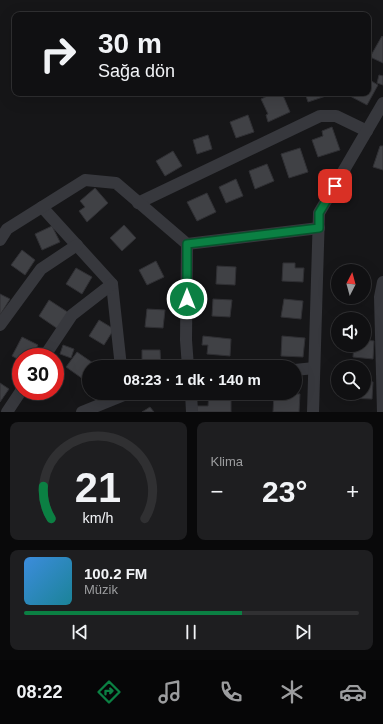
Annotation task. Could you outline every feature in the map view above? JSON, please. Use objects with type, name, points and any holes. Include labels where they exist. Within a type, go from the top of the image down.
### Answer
[{"type":"street","points":[[313,412],[319,213],[383,103]]},
{"type":"street","points":[[138,203],[320,116],[336,116],[367,131]]},
{"type":"street","points":[[0,240],[7,230],[85,180],[116,183],[187,244],[319,228]]},
{"type":"street","points":[[42,207],[112,284],[120,360]]},
{"type":"street","points":[[187,244],[186,340],[187,360]]},
{"type":"street","points":[[0,325],[41,269],[77,245]]},
{"type":"street","points":[[383,282],[380,297],[383,412]]},
{"type":"street","points":[[50,348],[72,315],[112,284]]},
{"type":"street","points":[[302,369],[314,368]]},
{"type":"street","points":[[7,412],[15,400]]},
{"type":"street","points":[[82,412],[110,400]]},
{"type":"street","points":[[191,400],[192,412]]},
{"type":"building","points":[[382,36],[383,63],[371,57]]},
{"type":"building","points":[[379,75],[383,76],[383,85],[377,83]]},
{"type":"building","points":[[371,81],[378,85],[367,105],[350,96],[371,96]]},
{"type":"building","points":[[268,96],[283,96],[290,112],[268,122],[266,115],[268,114],[261,99]]},
{"type":"building","points":[[306,96],[326,96],[308,102]]},
{"type":"building","points":[[248,115],[254,132],[236,138],[230,122]]},
{"type":"building","points":[[332,127],[340,150],[318,157],[312,140],[323,136],[322,131]]},
{"type":"building","points":[[208,135],[212,149],[197,154],[193,140]]},
{"type":"building","points":[[380,146],[383,146],[383,170],[373,167]]},
{"type":"building","points":[[300,148],[308,172],[289,178],[281,154]]},
{"type":"building","points":[[173,151],[182,166],[165,176],[156,161]]},
{"type":"building","points":[[267,164],[274,181],[255,189],[249,171]]},
{"type":"building","points":[[236,179],[243,196],[226,203],[219,187]]},
{"type":"building","points":[[95,188],[108,203],[87,222],[79,211],[85,207],[80,201]]},
{"type":"building","points":[[207,193],[216,212],[197,221],[187,202]]},
{"type":"building","points":[[124,225],[136,238],[122,251],[110,238]]},
{"type":"building","points":[[52,226],[60,242],[42,250],[35,234]]},
{"type":"building","points":[[22,250],[35,260],[25,275],[11,265]]},
{"type":"building","points":[[156,261],[164,277],[147,285],[139,270]]},
{"type":"building","points":[[283,263],[295,263],[295,268],[304,268],[303,282],[282,281]]},
{"type":"building","points":[[217,266],[236,267],[235,285],[216,284]]},
{"type":"building","points":[[76,268],[92,277],[82,294],[66,284]]},
{"type":"building","points":[[0,294],[10,299],[0,315]]},
{"type":"building","points":[[213,299],[232,300],[230,317],[212,316]]},
{"type":"building","points":[[284,299],[303,301],[301,319],[281,317]]},
{"type":"building","points":[[49,300],[69,313],[58,329],[39,316]]},
{"type":"building","points":[[147,309],[165,310],[163,328],[145,327]]},
{"type":"building","points":[[99,320],[114,329],[104,345],[89,336]]},
{"type":"building","points":[[203,336],[231,339],[230,356],[207,354],[208,345],[202,345]]},
{"type":"building","points":[[282,336],[305,338],[303,357],[281,356]]},
{"type":"building","points":[[22,337],[38,345],[36,348],[16,348]]},
{"type":"building","points":[[371,341],[374,341],[373,359],[353,357],[353,352],[371,352]]},
{"type":"building","points":[[63,345],[74,349],[71,358],[64,355],[64,348],[62,348]]},
{"type":"building","points":[[142,350],[160,350],[161,360],[142,360]]},
{"type":"building","points":[[77,352],[89,360],[82,360],[82,378],[66,367]]},
{"type":"building","points":[[371,382],[373,382],[371,399]]},
{"type":"building","points":[[0,383],[9,389],[0,402]]},
{"type":"building","points":[[208,400],[231,400],[231,412],[197,412],[197,406],[208,406]]},
{"type":"building","points":[[274,400],[300,400],[299,412],[273,412]]},
{"type":"building","points":[[150,407],[154,412],[142,412]]},
{"type":"route","points":[[187,299],[187,244],[319,228],[319,213],[335,186]]}]
